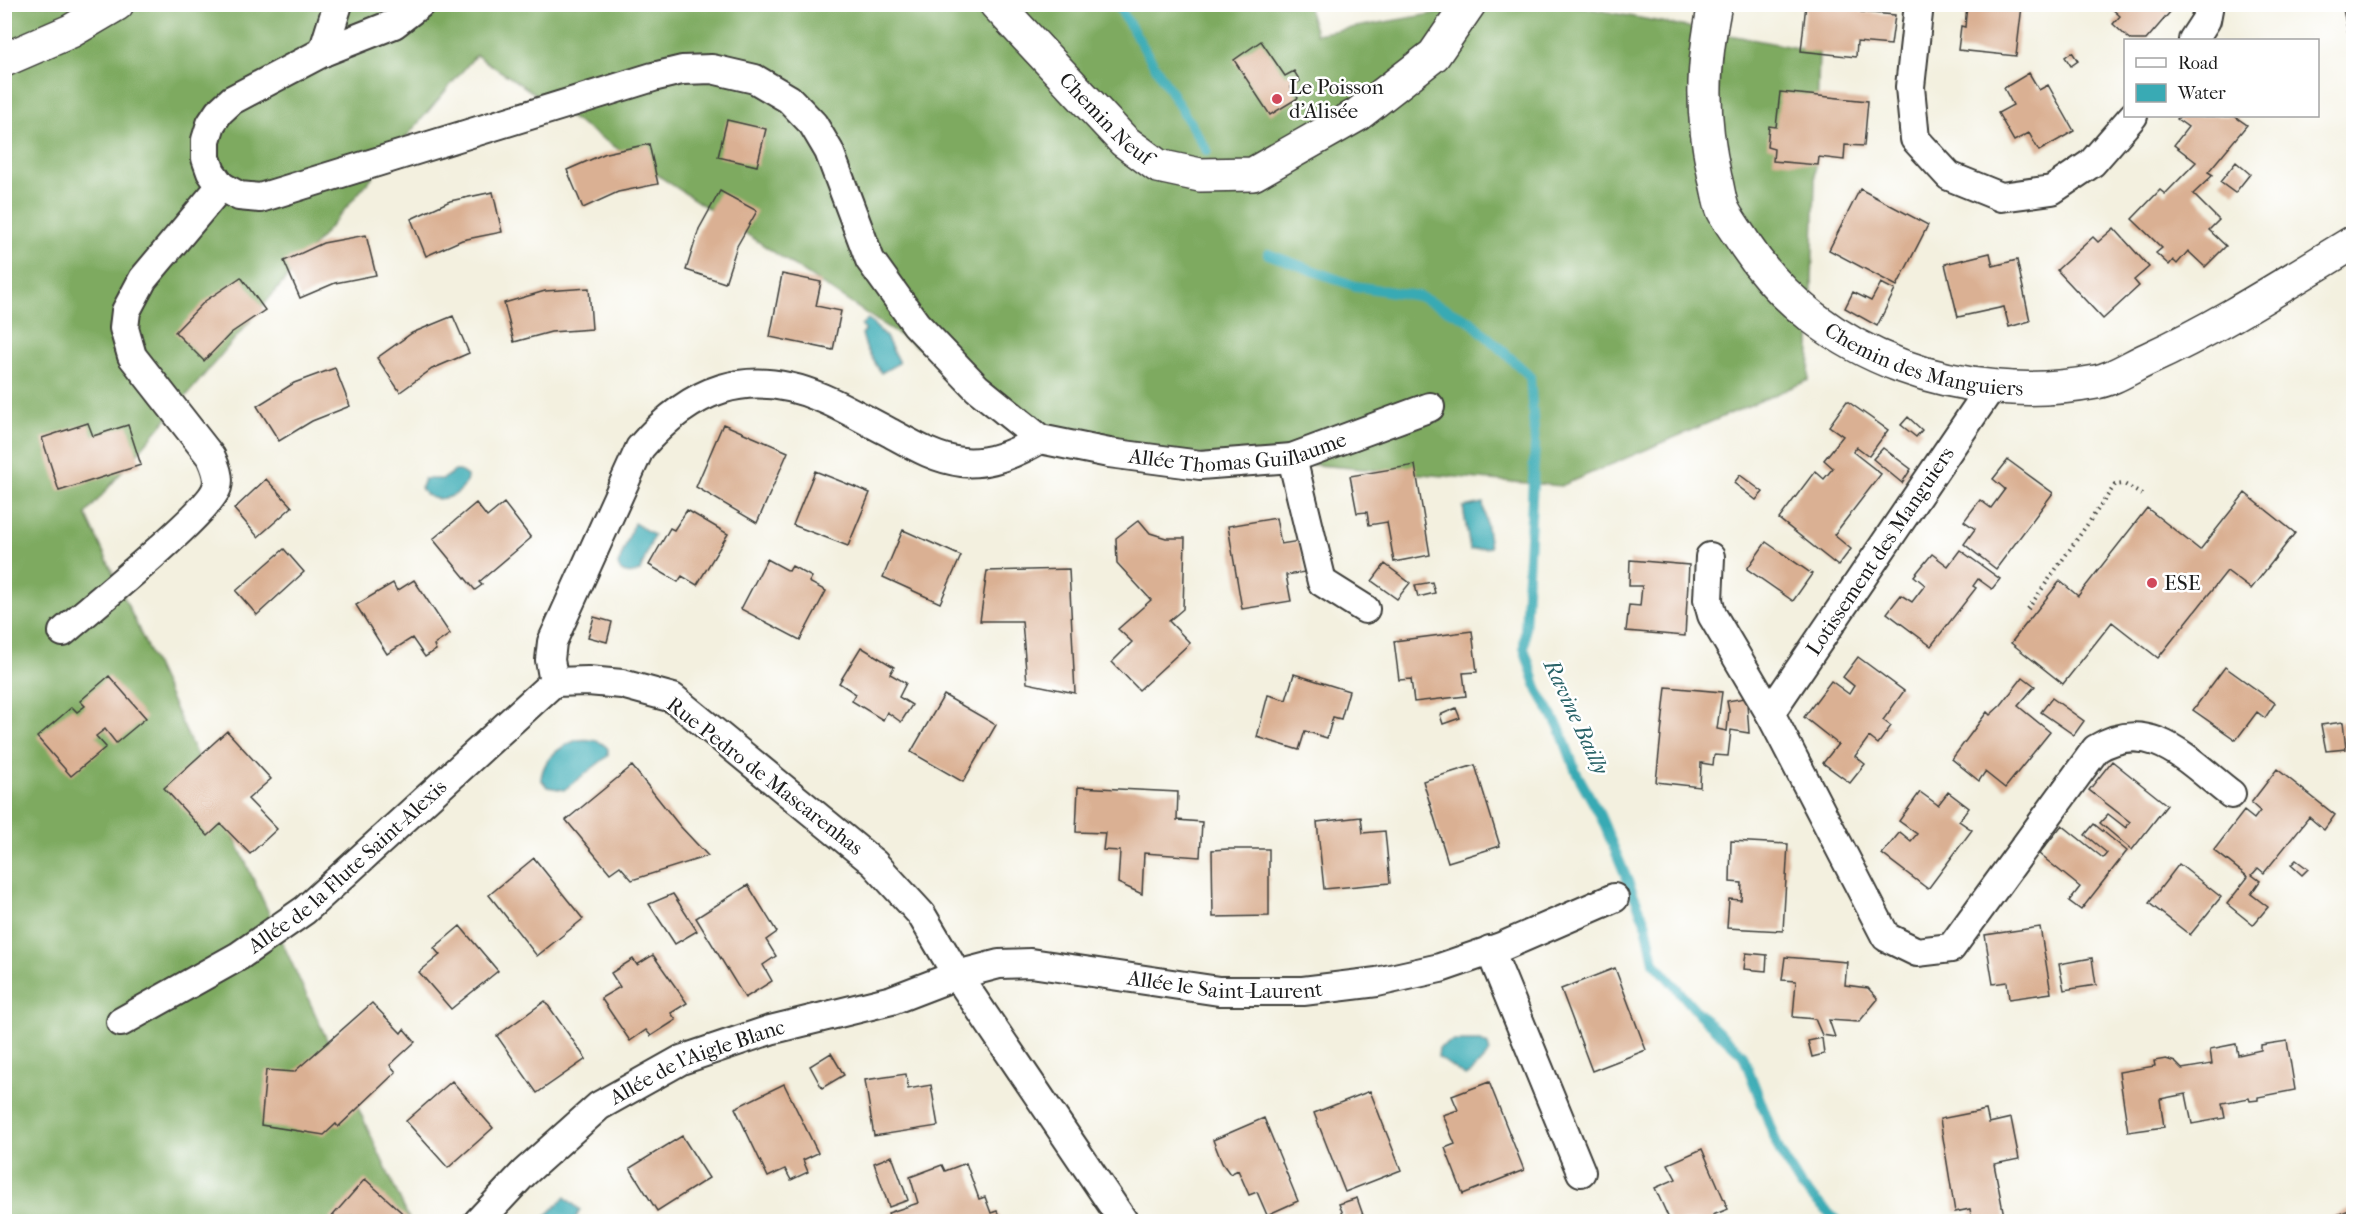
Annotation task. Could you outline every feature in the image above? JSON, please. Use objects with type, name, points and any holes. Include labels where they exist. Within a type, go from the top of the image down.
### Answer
[{"type":"street","points":[[4,60],[71,31],[117,4]]},
{"type":"street","points":[[323,52],[338,4]]},
{"type":"street","points":[[420,4],[394,24],[323,52],[232,100],[219,112],[211,124],[206,141],[206,158],[211,172],[221,186],[239,196],[260,198],[682,70],[712,69],[755,79],[789,99],[813,124],[829,151],[870,260],[916,324],[977,388],[1040,439],[1016,454],[965,463],[938,457],[820,397],[774,384],[727,385],[687,404],[661,424],[640,448],[552,642],[550,660],[554,682]]},
{"type":"street","name":"Chemin Neuf","points":[[996,4],[1124,141],[1158,166],[1200,175],[1253,174],[1357,115],[1434,55],[1469,4]]},
{"type":"street","name":"Chemin des Manguiers","points":[[1715,4],[1708,37],[1703,99],[1711,158],[1723,210],[1760,266],[1803,312],[1857,346],[1898,366],[1990,389],[2098,382],[2204,333],[2354,242]]},
{"type":"street","points":[[1920,4],[1910,87],[1915,139],[1949,176],[2001,197],[2052,190],[2092,163],[2132,117]]},
{"type":"street","points":[[2194,39],[2206,20],[2209,4]]},
{"type":"street","points":[[63,632],[200,512],[218,486],[217,470],[211,456],[132,356],[124,328],[126,311],[143,279],[221,186]]},
{"type":"street","name":"Lotissement des Manguiers","points":[[1770,713],[1990,389]]},
{"type":"street","name":"Allée Thomas Guillaume","points":[[1040,439],[1109,453],[1200,465],[1292,458],[1430,407]]},
{"type":"street","points":[[1292,458],[1322,582],[1365,609]]},
{"type":"street","points":[[1710,557],[1708,600],[1712,615],[1770,713],[1886,937],[1917,952],[1951,948],[2096,749],[2111,740],[2144,736],[2159,740],[2231,794]]},
{"type":"street","name":"Rue Pedro de Mascarenhas","points":[[554,682],[588,681],[622,684],[674,698],[874,862],[921,914],[957,975],[1124,1221]]},
{"type":"street","name":"Allée de la Flute Saint-Alexis","points":[[121,1022],[239,956],[305,910],[554,682]]},
{"type":"street","name":"Allée le Saint-Laurent","points":[[957,975],[999,964],[1031,963],[1220,991],[1303,991],[1377,982],[1440,968],[1490,950],[1614,898]]},
{"type":"street","points":[[1490,950],[1581,1172]]},
{"type":"street","name":"Allée de l'Aigle Blanc","points":[[478,1221],[524,1173],[599,1106],[681,1060],[770,1030],[892,1000],[957,975]]},
{"type":"path","points":[[2028,609],[2115,485],[2124,484],[2144,496]]},
{"type":"green space","points":[[1307,4],[1316,34],[1483,5],[1566,4],[1819,52],[1809,380],[1561,486],[1062,443],[476,55],[86,514],[410,1221],[5,1222],[5,5]]},
{"type":"water","points":[[868,319],[886,337],[899,363],[881,373],[866,348],[862,334],[865,330],[861,325]]},
{"type":"water","points":[[455,471],[460,471],[467,476],[466,483],[455,495],[439,499],[425,494],[421,487],[424,479],[443,479]]},
{"type":"water","points":[[1483,503],[1490,547],[1470,550],[1463,507]]},
{"type":"water","points":[[634,523],[654,535],[640,571],[627,573],[621,571],[618,565]]},
{"type":"water","points":[[577,740],[602,743],[608,749],[608,756],[564,790],[547,787],[541,779],[545,765],[558,750]]},
{"type":"water","points":[[1452,1041],[1481,1041],[1488,1045],[1490,1052],[1470,1074],[1465,1076],[1438,1057],[1439,1048]]},
{"type":"water","points":[[565,1197],[580,1210],[575,1220],[541,1221]]},
{"type":"building","points":[[1806,4],[1862,4],[1861,12],[1895,15],[1891,45],[1857,42],[1856,57],[1801,51]]},
{"type":"building","points":[[2099,4],[2177,4],[2147,39],[2130,39],[2113,24],[2120,16],[2108,5],[2104,9]]},
{"type":"building","points":[[2342,4],[2354,4],[2354,42],[2350,43]]},
{"type":"building","points":[[1967,5],[2022,6],[2016,56],[1958,50],[1961,26],[1965,27]]},
{"type":"building","points":[[1261,41],[1285,76],[1294,71],[1300,81],[1291,87],[1298,98],[1270,115],[1234,60]]},
{"type":"building","points":[[2072,52],[2078,61],[2071,66],[2065,57]]},
{"type":"building","points":[[2029,73],[2039,90],[2048,85],[2074,131],[2039,151],[2029,133],[2014,141],[1998,113],[2013,105],[2004,88]]},
{"type":"building","points":[[1780,92],[1868,101],[1864,146],[1845,145],[1844,160],[1819,157],[1818,165],[1773,161],[1774,149],[1767,147],[1769,126],[1776,127]]},
{"type":"building","points":[[2179,117],[2235,117],[2247,125],[2208,172],[2213,175],[2193,194],[2219,220],[2209,230],[2226,246],[2205,267],[2188,251],[2177,264],[2173,260],[2169,265],[2156,253],[2162,248],[2132,219],[2160,190],[2165,194],[2196,162],[2174,145],[2188,127],[2177,119]]},
{"type":"building","points":[[727,120],[766,129],[757,166],[718,157]]},
{"type":"building","points":[[649,144],[658,184],[618,192],[583,208],[567,170],[606,153]]},
{"type":"building","points":[[2236,162],[2250,174],[2235,193],[2220,182]]},
{"type":"building","points":[[1860,189],[1928,225],[1897,286],[1829,250]]},
{"type":"building","points":[[720,191],[757,211],[737,246],[725,283],[686,270],[699,229]]},
{"type":"building","points":[[493,192],[502,232],[462,240],[426,256],[411,219],[450,201]]},
{"type":"building","points":[[2114,228],[2149,267],[2134,280],[2139,286],[2103,319],[2057,270],[2093,237],[2098,242]]},
{"type":"building","points":[[366,235],[376,275],[335,283],[300,298],[284,261],[323,243]]},
{"type":"building","points":[[1990,253],[1993,266],[2017,260],[2030,321],[2009,327],[2004,307],[1958,317],[1945,264]]},
{"type":"building","points":[[782,274],[821,282],[816,306],[841,311],[833,350],[770,337]]},
{"type":"building","points":[[241,277],[265,310],[231,333],[204,361],[175,332],[205,301]]},
{"type":"building","points":[[1881,283],[1895,290],[1877,326],[1845,308],[1853,292],[1871,301]]},
{"type":"building","points":[[589,288],[592,329],[551,332],[514,342],[504,303],[545,291]]},
{"type":"building","points":[[453,316],[469,353],[432,369],[400,392],[377,358],[412,333]]},
{"type":"building","points":[[335,368],[350,406],[312,421],[279,441],[257,406],[294,383]]},
{"type":"building","points":[[1847,401],[1888,430],[1869,456],[1857,447],[1853,452],[1881,474],[1834,535],[1851,549],[1838,566],[1779,519],[1815,471],[1824,479],[1833,468],[1824,460],[1843,436],[1829,426]]},
{"type":"building","points":[[1908,417],[1922,430],[1916,437],[1901,425]]},
{"type":"building","points":[[88,423],[93,436],[128,425],[141,465],[59,491],[42,438]]},
{"type":"building","points":[[723,424],[788,452],[757,523],[696,487]]},
{"type":"building","points":[[1883,448],[1911,469],[1902,483],[1873,459]]},
{"type":"building","points":[[2008,460],[2053,493],[1996,569],[1964,544],[1975,529],[1964,521],[1980,500],[1991,508],[2005,489],[1993,479]]},
{"type":"building","points":[[1415,465],[1430,555],[1394,562],[1387,522],[1369,525],[1367,512],[1357,513],[1350,476]]},
{"type":"building","points":[[815,471],[870,493],[848,546],[793,525]]},
{"type":"building","points":[[1740,475],[1763,492],[1756,500],[1734,483]]},
{"type":"building","points":[[266,479],[292,507],[258,537],[234,509]]},
{"type":"building","points":[[2245,493],[2295,533],[2251,589],[2227,571],[2158,658],[2112,622],[2063,684],[2011,643],[2060,581],[2078,596],[2147,508],[2200,550]]},
{"type":"building","points":[[476,503],[487,517],[504,503],[531,538],[479,582],[482,585],[475,590],[433,539]]},
{"type":"building","points":[[687,510],[728,534],[697,585],[682,576],[678,582],[649,565],[670,528],[674,530]]},
{"type":"building","points":[[1276,518],[1281,544],[1299,541],[1305,572],[1286,575],[1291,601],[1242,609],[1228,526]]},
{"type":"building","points":[[1139,520],[1150,533],[1166,538],[1185,538],[1183,609],[1169,621],[1190,643],[1139,690],[1112,662],[1132,642],[1118,629],[1151,600],[1117,563],[1116,538]]},
{"type":"building","points":[[903,530],[961,556],[940,603],[883,577]]},
{"type":"building","points":[[1766,542],[1812,574],[1793,601],[1747,569]]},
{"type":"building","points":[[284,549],[304,572],[257,615],[236,591]]},
{"type":"building","points":[[1960,550],[2000,579],[1992,589],[1978,579],[1973,586],[1976,588],[1931,646],[1887,613],[1901,595],[1912,602],[1925,585],[1914,576],[1932,554],[1948,566]]},
{"type":"building","points":[[767,559],[789,571],[792,566],[812,577],[809,582],[826,591],[800,640],[741,609]]},
{"type":"building","points":[[1630,560],[1689,565],[1685,636],[1626,631],[1629,605],[1640,606],[1642,586],[1629,586]]},
{"type":"building","points":[[1385,564],[1410,583],[1397,599],[1372,581]]},
{"type":"building","points":[[1069,569],[1075,693],[1027,683],[1022,621],[980,621],[987,571]]},
{"type":"building","points":[[414,580],[450,634],[434,645],[436,650],[425,657],[412,638],[387,654],[356,605],[393,583],[397,591]]},
{"type":"building","points":[[1432,582],[1435,593],[1418,597],[1415,585]]},
{"type":"building","points":[[594,617],[612,622],[607,642],[588,637]]},
{"type":"building","points":[[1472,631],[1477,672],[1463,673],[1466,696],[1414,702],[1411,679],[1399,680],[1394,641]]},
{"type":"building","points":[[861,647],[894,667],[890,674],[906,683],[899,697],[912,705],[901,722],[887,712],[883,720],[852,701],[856,694],[839,683]]},
{"type":"building","points":[[1858,657],[1904,691],[1883,720],[1891,726],[1878,744],[1869,737],[1855,756],[1865,764],[1850,783],[1823,763],[1838,744],[1804,717],[1831,681],[1849,694],[1854,686],[1843,677]]},
{"type":"building","points":[[2225,667],[2275,703],[2265,718],[2257,712],[2236,740],[2193,710]]},
{"type":"building","points":[[1294,674],[1349,691],[1341,719],[1333,717],[1327,738],[1305,731],[1299,750],[1257,737],[1268,695],[1286,700]]},
{"type":"building","points":[[109,676],[146,718],[116,743],[105,729],[96,736],[106,747],[71,776],[37,737],[72,707],[77,712],[85,706],[80,701]]},
{"type":"building","points":[[2023,677],[2035,686],[2018,706],[2050,732],[2005,788],[1985,772],[1979,781],[1952,759],[1987,712],[1990,715],[2001,705]]},
{"type":"building","points":[[1666,687],[1722,692],[1717,729],[1727,731],[1729,711],[1727,701],[1745,698],[1749,733],[1731,730],[1728,756],[1714,755],[1713,765],[1701,763],[1700,787],[1656,782]]},
{"type":"building","points":[[944,695],[996,725],[963,782],[911,752]]},
{"type":"building","points":[[2052,698],[2084,721],[2074,735],[2041,712]]},
{"type":"building","points":[[1456,708],[1460,718],[1443,724],[1440,715]]},
{"type":"building","points":[[2343,722],[2346,749],[2326,751],[2321,725]]},
{"type":"building","points":[[227,731],[271,779],[248,799],[277,829],[250,854],[221,824],[208,836],[164,788]]},
{"type":"building","points":[[2112,761],[2167,805],[2132,850],[2100,823],[2108,814],[2126,828],[2130,822],[2089,790]]},
{"type":"building","points":[[1475,765],[1500,846],[1448,862],[1423,781]]},
{"type":"building","points":[[632,766],[679,825],[708,856],[632,880],[620,866],[610,873],[566,820]]},
{"type":"building","points":[[2277,769],[2335,815],[2324,830],[2309,817],[2264,873],[2258,868],[2252,875],[2260,881],[2251,894],[2268,907],[2253,925],[2227,904],[2248,877],[2214,850],[2244,811],[2254,819],[2260,811],[2251,803]]},
{"type":"building","points":[[1078,787],[1178,792],[1177,820],[1202,822],[1200,857],[1144,853],[1142,894],[1118,883],[1120,851],[1103,850],[1105,833],[1076,832]]},
{"type":"building","points":[[1920,792],[1938,805],[1948,792],[1969,808],[1959,821],[1972,830],[1928,889],[1882,854],[1900,832],[1911,841],[1917,834],[1899,821]]},
{"type":"building","points":[[1361,817],[1363,833],[1385,831],[1390,883],[1324,889],[1317,822]]},
{"type":"building","points":[[2094,824],[2127,851],[2081,910],[2069,901],[2080,887],[2039,854],[2062,825],[2103,858],[2107,853],[2085,835]]},
{"type":"building","points":[[1731,841],[1788,844],[1783,931],[1727,928],[1729,899],[1741,900],[1742,883],[1730,882]]},
{"type":"building","points":[[1269,849],[1269,916],[1213,917],[1212,850]]},
{"type":"building","points":[[534,858],[583,919],[537,956],[489,895]]},
{"type":"building","points":[[2296,860],[2308,869],[2302,875],[2291,865]]},
{"type":"building","points":[[2179,864],[2221,897],[2190,935],[2149,903]]},
{"type":"building","points":[[748,885],[777,932],[766,940],[776,956],[763,965],[772,981],[745,998],[696,918]]},
{"type":"building","points":[[673,894],[697,931],[675,944],[649,904]]},
{"type":"building","points":[[460,926],[498,971],[451,1009],[419,972],[440,955],[434,948]]},
{"type":"building","points":[[2040,927],[2051,993],[2009,999],[2007,982],[1993,984],[1985,935]]},
{"type":"building","points":[[1746,953],[1767,955],[1766,971],[1744,969]]},
{"type":"building","points":[[653,955],[687,1003],[671,1013],[676,1020],[651,1036],[646,1030],[630,1041],[601,998],[620,987],[611,973],[633,959],[637,965]]},
{"type":"building","points":[[1785,957],[1847,962],[1845,985],[1868,988],[1878,999],[1859,1022],[1829,1020],[1835,1037],[1822,1035],[1815,1019],[1793,1017],[1796,981],[1782,980]]},
{"type":"building","points":[[2092,958],[2096,985],[2064,990],[2059,964]]},
{"type":"building","points":[[1615,968],[1646,1050],[1592,1071],[1561,989]]},
{"type":"building","points":[[545,1001],[586,1059],[537,1093],[497,1036]]},
{"type":"building","points":[[372,1003],[401,1033],[404,1029],[415,1042],[390,1065],[396,1072],[338,1127],[336,1124],[324,1135],[261,1125],[266,1070],[294,1072]]},
{"type":"building","points":[[1822,1038],[1824,1054],[1812,1057],[1808,1041]]},
{"type":"building","points":[[2287,1041],[2295,1090],[2258,1097],[2258,1100],[2250,1101],[2249,1098],[2222,1103],[2225,1118],[2192,1124],[2186,1094],[2160,1099],[2164,1127],[2128,1132],[2119,1072],[2155,1066],[2154,1061],[2166,1059],[2175,1062],[2182,1069],[2212,1064],[2210,1049],[2236,1044],[2238,1055],[2261,1050],[2261,1045]]},
{"type":"building","points":[[831,1053],[844,1075],[822,1088],[810,1066]]},
{"type":"building","points":[[906,1074],[908,1089],[931,1085],[938,1126],[874,1136],[865,1080]]},
{"type":"building","points":[[452,1081],[493,1128],[448,1168],[406,1121]]},
{"type":"building","points":[[1489,1082],[1524,1170],[1463,1194],[1445,1148],[1455,1144],[1443,1115],[1458,1110],[1452,1096]]},
{"type":"building","points":[[784,1084],[818,1153],[803,1160],[808,1172],[791,1180],[785,1169],[768,1177],[735,1108]]},
{"type":"building","points":[[1370,1091],[1401,1170],[1345,1192],[1314,1113]]},
{"type":"building","points":[[1986,1110],[1989,1123],[2011,1118],[2019,1159],[1994,1164],[2005,1221],[1972,1221],[1970,1209],[1955,1212],[1940,1119]]},
{"type":"building","points":[[1264,1118],[1298,1201],[1267,1215],[1257,1192],[1249,1195],[1238,1170],[1230,1174],[1222,1163],[1213,1140]]},
{"type":"building","points":[[682,1136],[709,1178],[657,1211],[630,1168]]},
{"type":"building","points":[[1702,1149],[1728,1209],[1713,1215],[1716,1221],[1670,1221],[1655,1188],[1676,1179],[1668,1164]]},
{"type":"building","points":[[892,1156],[908,1200],[889,1207],[874,1163]]},
{"type":"building","points":[[966,1163],[979,1199],[985,1197],[991,1213],[997,1211],[1001,1221],[891,1221],[888,1213],[918,1203],[910,1177],[942,1165],[945,1171]]},
{"type":"building","points":[[365,1179],[410,1220],[328,1221]]},
{"type":"building","points":[[1357,1198],[1363,1215],[1346,1221],[1339,1204]]},
{"type":"building","points":[[2354,1208],[2354,1221],[2328,1221],[2327,1219]]},
{"type":"waterway","name":"Ravine Bailly","points":[[1117,4],[1207,151]]},
{"type":"waterway","name":"Ravine Bailly","points":[[1268,254],[1355,286],[1418,296],[1469,320],[1530,376],[1535,444],[1524,648],[1538,691],[1560,729],[1576,772],[1600,815],[1646,924],[1654,962],[1698,1013],[1743,1055],[1780,1152],[1801,1186],[1838,1222]]},
{"type":"place","name":"Le Poisson d'Alisée","points":[[1277,99]]},
{"type":"place","name":"ESE","points":[[2152,583]]}]
